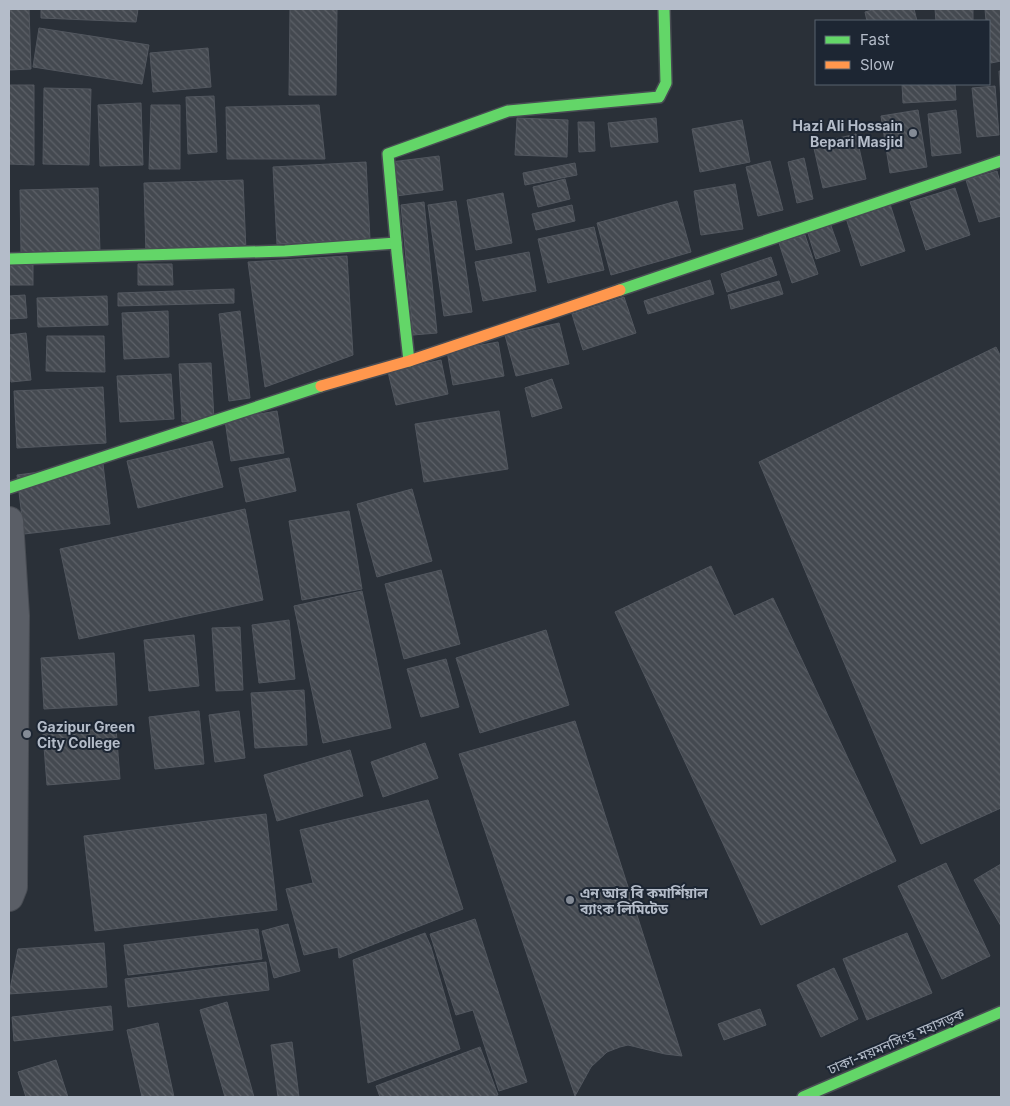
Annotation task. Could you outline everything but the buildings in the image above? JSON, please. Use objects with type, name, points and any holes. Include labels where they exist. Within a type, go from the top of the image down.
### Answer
[{"type":"main road","points":[[409,361],[388,154],[508,111],[659,97],[666,83],[664,9]]},
{"type":"main road","points":[[9,488],[316,388],[409,361],[1001,160]]},
{"type":"main road","points":[[9,259],[284,251],[396,243]]},
{"type":"main road","name":"ঢাকা-ময়মনসিংহ মহাসড়ক","points":[[803,1097],[1001,1012]]},
{"type":"street","points":[[9,521],[12,625],[13,887],[9,897]]},
{"type":"traffic: fast","points":[[409,361],[388,154],[508,111],[659,97],[666,83],[664,9]]},
{"type":"traffic: fast","points":[[620,290],[1001,161]]},
{"type":"traffic: fast","points":[[9,259],[285,251],[396,243]]},
{"type":"traffic: fast","points":[[9,488],[321,386]]},
{"type":"traffic: fast","points":[[803,1097],[1001,1012]]},
{"type":"traffic: slow","points":[[321,386],[409,361],[620,290]]},
{"type":"place","name":"Hazi Ali Hossain Bepari Masjid","points":[[913,133]]},
{"type":"place","name":"Gazipur Green City College","points":[[27,734]]},
{"type":"place","name":"এন আর বি কমার্শিয়াল ব্যাংক লিমিটেড","points":[[570,900]]}]
